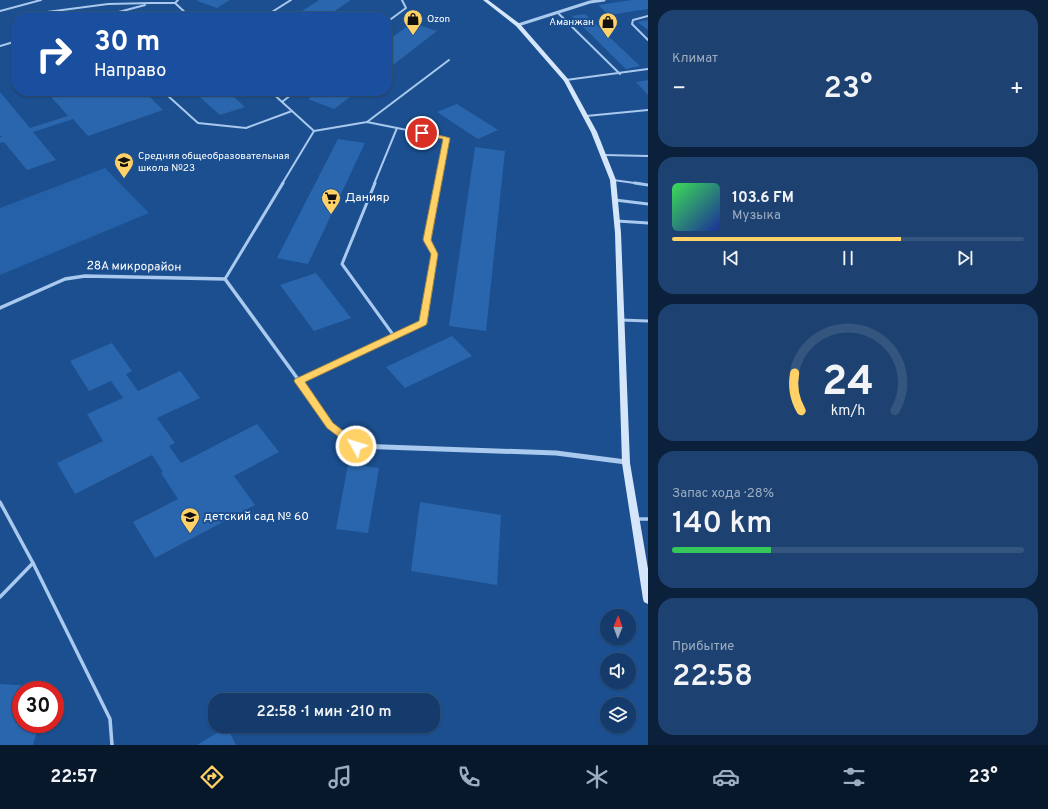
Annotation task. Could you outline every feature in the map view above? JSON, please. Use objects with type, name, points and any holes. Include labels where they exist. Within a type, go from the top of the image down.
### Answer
[{"type":"main road","points":[[485,0],[518,25],[566,80],[586,116],[604,155],[613,180],[617,221],[626,462],[648,599]]},
{"type":"street","points":[[518,25],[590,2],[604,0]]},
{"type":"street","name":"28А микрорайон","points":[[0,308],[65,279],[86,276],[225,279]]},
{"type":"street","points":[[225,279],[330,425],[356,446],[556,453],[626,462]]},
{"type":"lane","points":[[0,10],[40,0]]},
{"type":"lane","points":[[175,3],[178,0]]},
{"type":"lane","points":[[272,12],[291,0]]},
{"type":"lane","points":[[392,18],[406,8],[402,0]]},
{"type":"lane","points":[[119,12],[152,3]]},
{"type":"lane","points":[[47,12],[108,4],[175,3],[185,12]]},
{"type":"lane","points":[[557,12],[620,74]]},
{"type":"lane","points":[[648,16],[632,22],[633,26],[648,40]]},
{"type":"lane","points":[[0,46],[12,42]]},
{"type":"lane","points":[[367,122],[449,60]]},
{"type":"lane","points":[[566,80],[620,74],[648,69]]},
{"type":"lane","points":[[168,96],[198,123],[246,128],[292,111]]},
{"type":"lane","points":[[275,96],[314,131]]},
{"type":"lane","points":[[282,102],[290,96]]},
{"type":"lane","points":[[586,116],[648,110]]},
{"type":"lane","points":[[225,279],[314,131],[367,122],[447,138],[427,240],[434,254],[423,323],[299,381]]},
{"type":"lane","points":[[394,336],[342,264],[397,128]]},
{"type":"lane","points":[[604,155],[648,156]]},
{"type":"lane","points":[[613,180],[648,185]]},
{"type":"lane","points":[[615,200],[648,204]]},
{"type":"lane","points":[[617,221],[648,223]]},
{"type":"lane","points":[[621,320],[648,321]]},
{"type":"lane","points":[[0,502],[33,563],[110,719],[112,745]]},
{"type":"lane","points":[[635,518],[648,519]]},
{"type":"lane","points":[[0,597],[33,563]]},
{"type":"shaded area","points":[[105,168],[149,213],[0,275],[0,208]]},
{"type":"building","points":[[230,0],[217,8],[197,1]]},
{"type":"building","points":[[319,0],[351,0],[333,12],[301,12]]},
{"type":"building","points":[[632,0],[648,0],[648,9],[609,15],[598,5]]},
{"type":"building","points":[[585,14],[640,66],[626,69],[572,16]]},
{"type":"building","points":[[648,20],[648,30],[637,22]]},
{"type":"building","points":[[412,23],[437,31],[393,65],[392,37]]},
{"type":"building","points":[[648,80],[648,95],[636,82]]},
{"type":"building","points":[[0,92],[30,128],[68,116],[50,96],[149,96],[163,110],[88,136],[73,119],[33,132],[56,160],[27,170],[4,142],[0,143],[0,138],[2,137],[0,135]]},
{"type":"building","points":[[199,96],[233,96],[245,107],[220,115]]},
{"type":"building","points":[[312,96],[351,96],[334,109],[308,99]]},
{"type":"building","points":[[457,104],[498,130],[478,139],[437,112]]},
{"type":"building","points":[[338,139],[365,143],[308,264],[277,258]]},
{"type":"building","points":[[475,147],[505,151],[486,331],[449,326]]},
{"type":"building","points":[[316,273],[351,318],[314,331],[280,285]]},
{"type":"building","points":[[452,336],[472,356],[405,388],[386,367]]},
{"type":"building","points":[[112,343],[132,371],[126,374],[138,391],[180,371],[200,398],[157,418],[175,443],[169,446],[181,463],[257,424],[279,452],[234,476],[255,505],[155,558],[133,522],[178,499],[161,473],[163,472],[152,455],[75,494],[57,463],[103,441],[87,414],[123,398],[111,381],[89,391],[70,361]]},
{"type":"building","points":[[348,464],[379,468],[368,533],[336,529]]},
{"type":"building","points":[[420,502],[501,515],[497,585],[411,571]]},
{"type":"building","points":[[0,684],[12,685],[12,733],[36,733],[33,745],[0,745]]},
{"type":"building","points":[[217,733],[230,733],[236,745],[197,745]]},
{"type":"place","name":"Ozon","points":[[413,36]]},
{"type":"place","name":"Аманжан","points":[[608,39]]},
{"type":"place","name":"Средняя общеобразовательная школа №23","points":[[124,179]]},
{"type":"place","name":"Данияр","points":[[331,215]]},
{"type":"place","name":"детский сад № 60","points":[[190,534]]},
{"type":"route","points":[[356,446],[330,425],[299,381],[423,323],[434,254],[427,240],[447,138],[422,133]]}]
